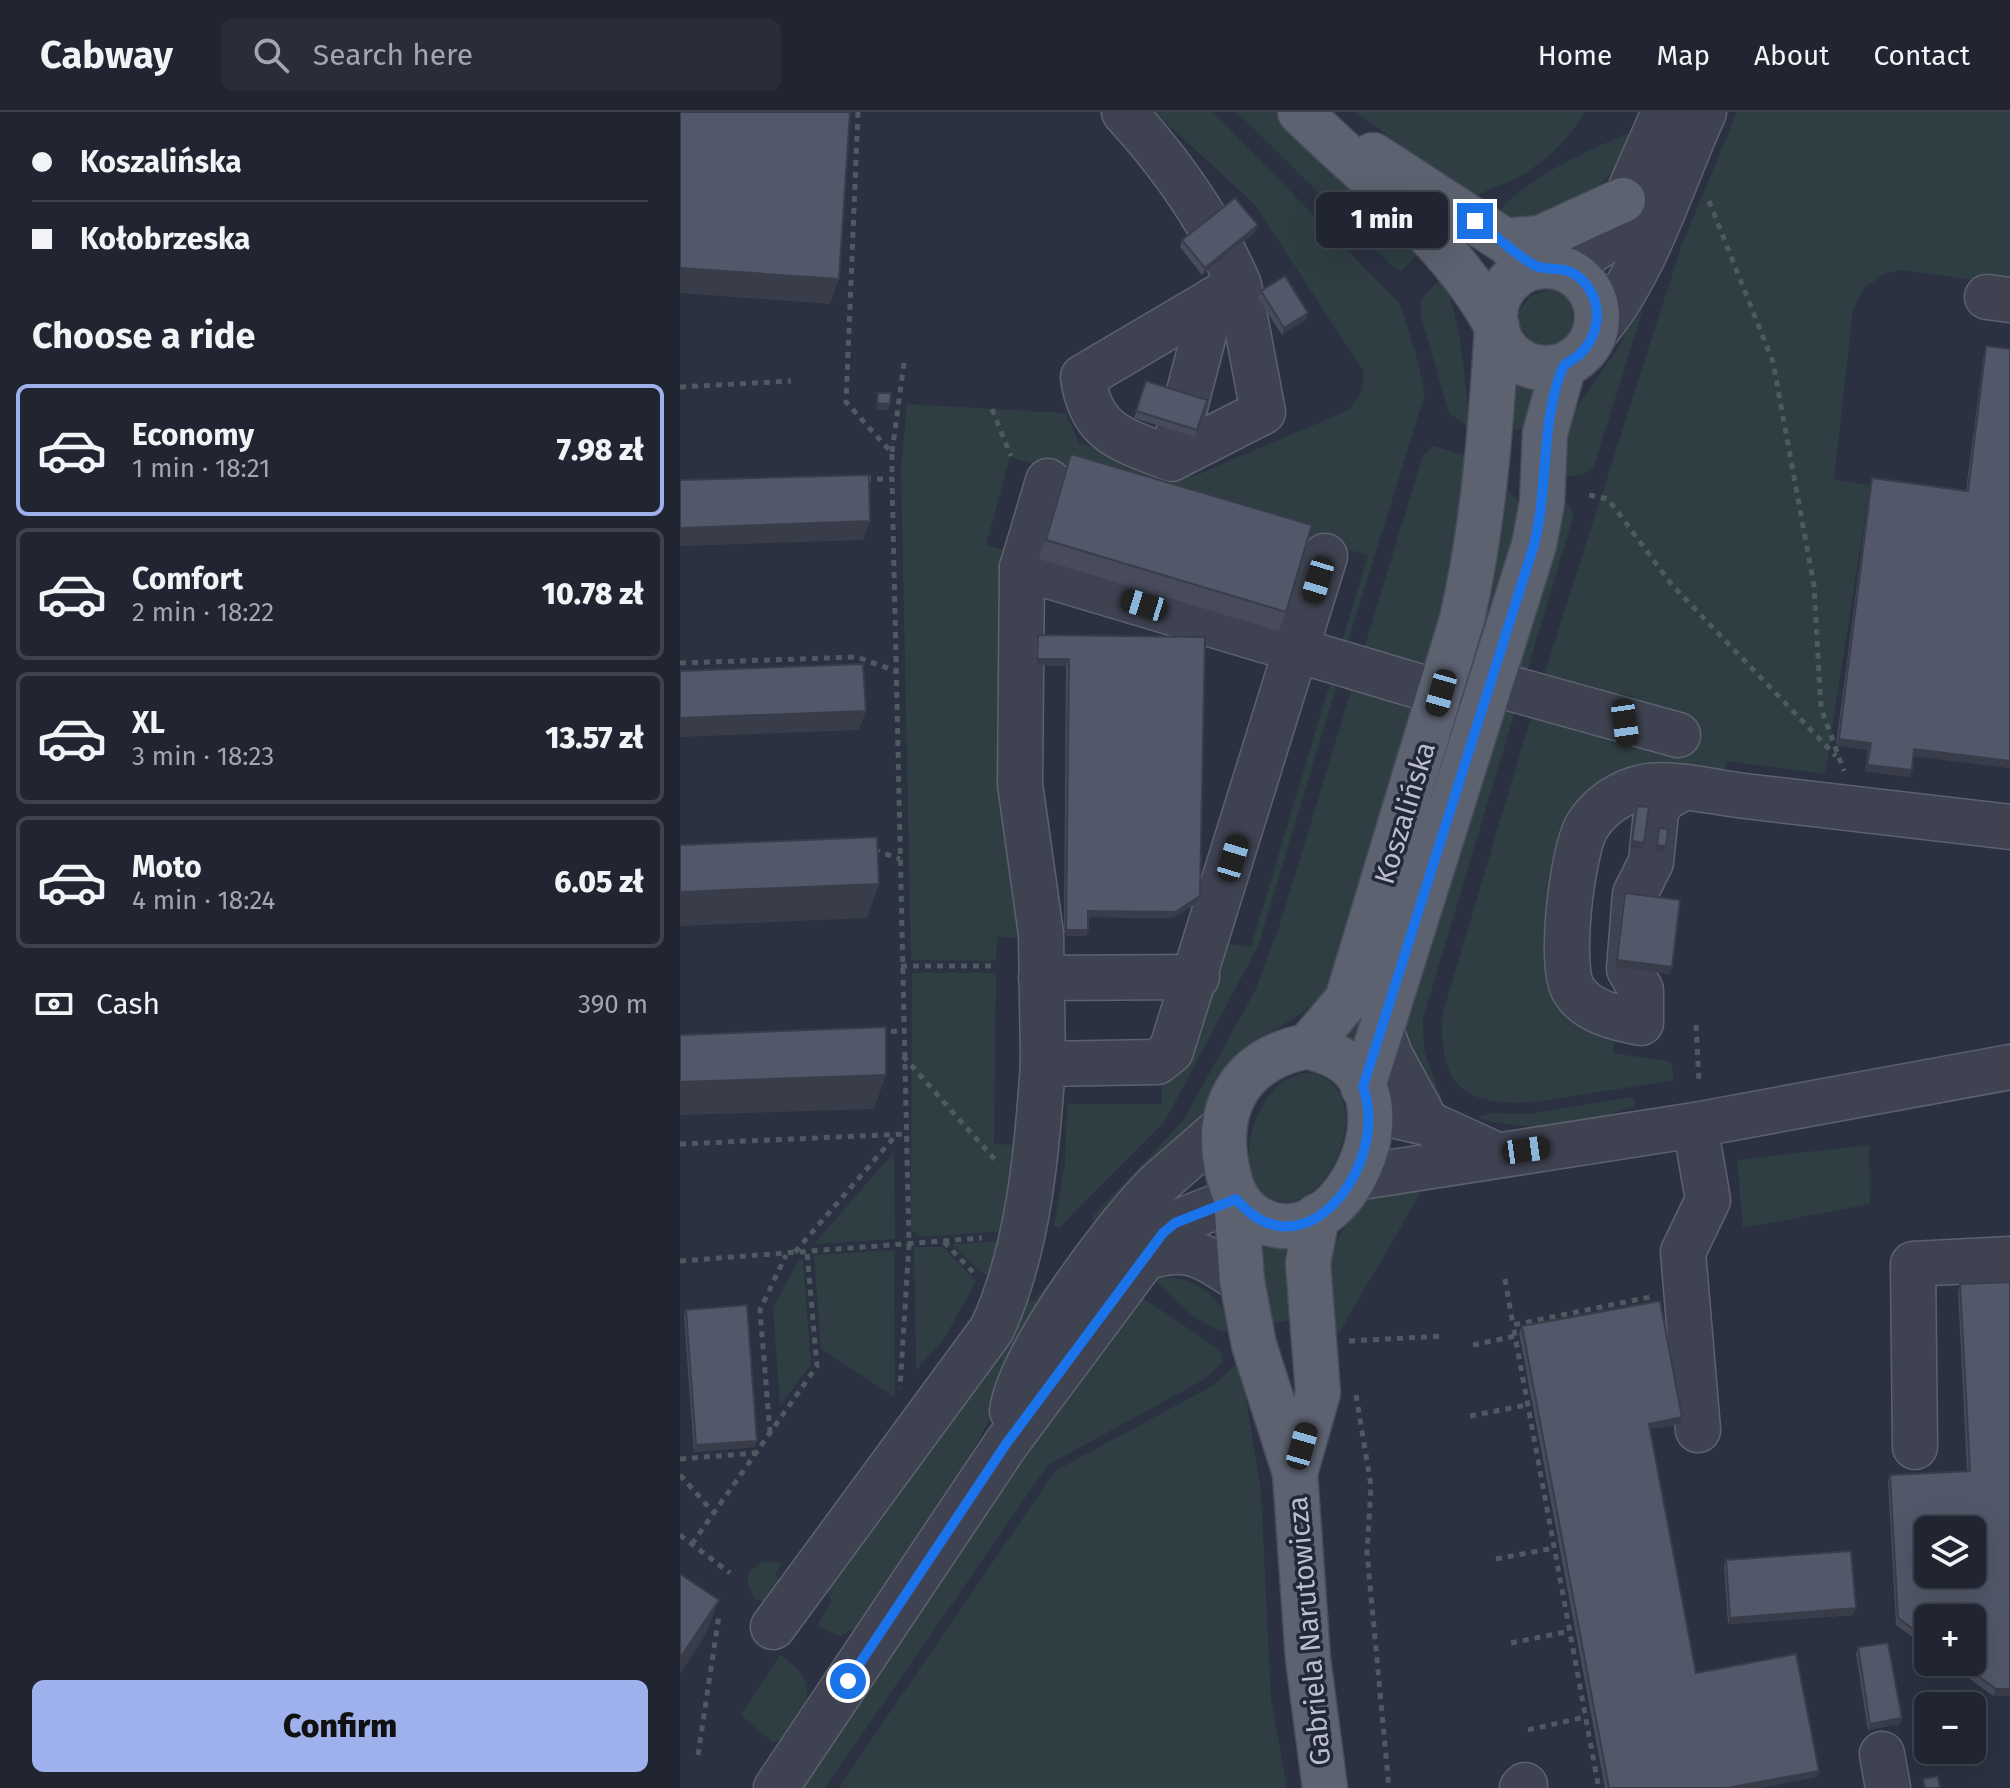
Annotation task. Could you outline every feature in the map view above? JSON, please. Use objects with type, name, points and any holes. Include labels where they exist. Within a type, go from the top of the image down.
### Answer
[{"type":"main road","points":[[1300,112],[1446,252],[1482,299],[1510,352],[1535,366],[1564,365],[1577,358],[1594,334],[1597,319],[1589,288],[1535,259],[1308,112]]},
{"type":"main road","points":[[1497,327],[1501,294],[1515,276],[1535,259],[1540,238],[1593,217],[1623,200]]},
{"type":"main road","name":"Koszalińska","points":[[1308,1046],[1347,1000],[1441,693],[1473,570],[1485,487],[1497,327]]},
{"type":"main road","name":"Koszalińska","points":[[1366,1098],[1381,1030],[1538,529],[1545,433],[1564,365]]},
{"type":"main road","points":[[1308,1046],[1344,1061],[1366,1098],[1364,1158],[1355,1178],[1337,1201],[1317,1216],[1293,1226],[1270,1224],[1257,1219],[1236,1199],[1229,1178],[1222,1128],[1241,1083],[1261,1063],[1289,1050],[1308,1046]]},
{"type":"main road","name":"Gabriela Narutowicza","points":[[1236,1199],[1242,1281],[1254,1345],[1295,1473],[1308,1659],[1325,1788]]},
{"type":"main road","name":"Gabriela Narutowicza","points":[[1295,1473],[1318,1393],[1308,1263],[1317,1216]]},
{"type":"street","points":[[1124,112],[1152,142],[1223,247],[1226,293],[1263,412],[1158,454],[1107,433],[1094,415],[1083,377],[1226,293]]},
{"type":"street","points":[[1535,259],[1608,240],[1664,112]]},
{"type":"street","points":[[1594,334],[1622,301],[1639,269],[1704,112]]},
{"type":"street","points":[[1158,454],[1226,293]]},
{"type":"street","points":[[1158,454],[1175,322]]},
{"type":"street","points":[[773,1627],[992,1329],[1005,1302],[1038,1140],[1043,1064],[1041,934],[1020,784],[1022,568],[1048,481]]},
{"type":"street","points":[[1043,1064],[1157,1062],[1165,1059],[1171,1051],[1197,977],[1325,556]]},
{"type":"street","points":[[1022,568],[1441,693]]},
{"type":"street","points":[[1491,683],[1625,723],[1678,735]]},
{"type":"street","points":[[1625,723],[1635,789]]},
{"type":"street","points":[[1681,789],[1662,800],[1656,813],[1651,862],[1660,900],[1656,965],[1641,1006],[1612,1018],[1589,1005],[1573,989],[1565,963],[1576,863],[1586,829],[1606,805],[1635,789],[1647,786],[1681,789],[2010,827]]},
{"type":"street","points":[[1041,978],[1197,977]]},
{"type":"street","points":[[1381,1030],[1390,1055],[1427,1123]]},
{"type":"street","points":[[1355,1178],[1695,1125],[2010,1067]]},
{"type":"street","points":[[1366,1098],[1497,1155]]},
{"type":"street","points":[[1695,1125],[1708,1200],[1683,1252],[1698,1430]]},
{"type":"street","points":[[1006,1444],[1014,1396],[1053,1321],[1138,1206],[1222,1128]]},
{"type":"street","points":[[776,1788],[1006,1444],[1163,1233],[1175,1223],[1236,1199]]},
{"type":"street","points":[[1147,1257],[1172,1250],[1194,1253],[1242,1281]]},
{"type":"street","points":[[1915,1447],[1913,1264],[2010,1259]]},
{"type":"path","points":[[858,112],[846,402],[892,453]]},
{"type":"path","points":[[1704,190],[1773,362],[1814,586],[1821,708],[1847,779]]},
{"type":"path","points":[[899,1401],[909,1244],[902,1031],[892,453],[904,363]]},
{"type":"path","points":[[680,387],[791,381]]},
{"type":"path","points":[[992,409],[1011,456]]},
{"type":"path","points":[[862,480],[892,479]]},
{"type":"path","points":[[1589,495],[1608,499],[1672,585],[1840,759]]},
{"type":"path","points":[[680,663],[857,657],[896,671]]},
{"type":"path","points":[[822,658],[822,671]]},
{"type":"path","points":[[756,661],[756,673]]},
{"type":"path","points":[[691,663],[692,676]]},
{"type":"path","points":[[866,848],[900,859]]},
{"type":"path","points":[[901,966],[996,966]]},
{"type":"path","points":[[1696,1025],[1699,1081]]},
{"type":"path","points":[[872,1032],[902,1031]]},
{"type":"path","points":[[680,1261],[944,1241],[1024,1215],[903,1055]]},
{"type":"path","points":[[794,1253],[896,1134]]},
{"type":"path","points":[[680,1144],[905,1134]]},
{"type":"path","points":[[944,1241],[974,1274]]},
{"type":"path","points":[[692,1544],[817,1366],[807,1252]]},
{"type":"path","points":[[770,1433],[760,1310],[787,1254]]},
{"type":"path","points":[[1505,1279],[1598,1784]]},
{"type":"path","points":[[1513,1325],[1658,1295]]},
{"type":"path","points":[[1348,1341],[1444,1336]]},
{"type":"path","points":[[1473,1345],[1515,1336]]},
{"type":"path","points":[[1355,1389],[1371,1486],[1367,1553],[1389,1788]]},
{"type":"path","points":[[1470,1416],[1527,1405]]},
{"type":"path","points":[[680,1459],[756,1453]]},
{"type":"path","points":[[680,1475],[714,1513]]},
{"type":"path","points":[[680,1535],[730,1573]]},
{"type":"path","points":[[1496,1559],[1554,1548]]},
{"type":"path","points":[[698,1755],[719,1615]]},
{"type":"path","points":[[1511,1643],[1570,1631]]},
{"type":"path","points":[[1528,1730],[1585,1717]]},
{"type":"shaded area","points":[[1155,112],[1213,112],[1400,304],[1425,394],[1344,654],[1342,642],[1368,555],[1010,457],[986,545],[1007,551],[1021,938],[997,937],[996,961],[911,960],[901,469],[907,404],[1066,413],[1079,443],[1192,477],[1349,410],[1362,392],[1364,372],[1255,205]]},
{"type":"shaded area","points":[[1237,112],[1275,112],[1419,254],[1401,271],[1394,268]]},
{"type":"shaded area","points":[[1356,112],[1584,112],[1562,143],[1544,160],[1513,180],[1473,198]]},
{"type":"shaded area","points":[[1737,112],[2010,112],[2010,285],[1901,270],[1886,273],[1864,288],[1853,309],[1834,480],[1870,485],[1825,774],[1727,761],[1724,777],[1634,770],[1550,958],[1616,1031],[1613,1053],[1671,1062],[1674,1080],[1521,1103],[1477,1097],[1460,1086],[1449,1070],[1443,1045],[1443,1012],[1537,697],[1681,247]]},
{"type":"shaded area","points":[[1638,130],[1635,150],[1572,212],[1497,222],[1492,219],[1505,204],[1539,178],[1600,145]]},
{"type":"shaded area","points":[[1659,258],[1594,466],[1582,475],[1564,476],[1566,440],[1575,410],[1618,348]]},
{"type":"shaded area","points":[[1442,277],[1458,331],[1469,428],[1449,413],[1421,316],[1421,300]]},
{"type":"shaded area","points":[[1552,289],[1564,291],[1572,314],[1571,329],[1559,350],[1532,343],[1514,319],[1530,296]]},
{"type":"shaded area","points":[[1509,371],[1537,384],[1528,430],[1503,428]]},
{"type":"shaded area","points":[[1433,446],[1468,456],[1454,580],[1328,990],[1305,1011],[1245,1049],[1215,1087],[1201,1120],[1094,1230],[1092,1217],[1183,1121],[1255,991],[1280,924],[1423,455]]},
{"type":"shaded area","points":[[1501,486],[1506,486],[1517,501],[1525,502],[1360,1051],[1340,1038]]},
{"type":"shaded area","points":[[1561,504],[1568,505],[1574,514],[1423,1018],[1424,1051],[1442,1100],[1408,1064],[1404,1043],[1406,1015]]},
{"type":"shaded area","points":[[1330,683],[1336,688],[1258,946],[1165,1121],[1059,1228],[1054,1225],[1065,1163],[1067,1104],[1162,1104],[1162,1081],[1181,1073],[1225,943],[1251,947]]},
{"type":"shaded area","points":[[912,973],[996,973],[994,1144],[1019,1145],[1004,1231],[920,1237],[911,1229]]},
{"type":"shaded area","points":[[1309,1073],[1331,1082],[1343,1100],[1346,1122],[1341,1146],[1331,1169],[1316,1188],[1298,1200],[1278,1201],[1261,1192],[1252,1176],[1249,1155],[1252,1132],[1260,1110],[1273,1091],[1289,1078]]},
{"type":"shaded area","points":[[1633,1097],[1635,1105],[1576,1123],[1537,1126],[1477,1118],[1492,1113],[1529,1114]]},
{"type":"shaded area","points":[[1869,1145],[1870,1204],[1743,1228],[1737,1160]]},
{"type":"shaded area","points":[[894,1152],[895,1239],[814,1244]]},
{"type":"shaded area","points":[[1427,1182],[1336,1338],[1330,1276],[1332,1258],[1347,1224],[1360,1208],[1384,1191]]},
{"type":"shaded area","points":[[1258,1235],[1286,1245],[1285,1265],[1293,1319],[1267,1325]]},
{"type":"shaded area","points":[[1000,1241],[994,1278],[982,1273],[952,1244]]},
{"type":"shaded area","points":[[914,1247],[943,1247],[976,1281],[944,1339],[916,1370]]},
{"type":"shaded area","points":[[894,1250],[895,1397],[821,1349],[814,1255]]},
{"type":"shaded area","points":[[1073,1252],[975,1447],[920,1540],[855,1628],[839,1636],[817,1626],[831,1601],[826,1588],[1024,1300],[1034,1301]]},
{"type":"shaded area","points":[[803,1259],[811,1365],[780,1405],[773,1308],[799,1260]]},
{"type":"shaded area","points":[[1153,1278],[1185,1280],[1206,1291],[1222,1309],[1234,1332],[1212,1327],[1190,1313]]},
{"type":"shaded area","points":[[1137,1294],[1220,1350],[1223,1362],[1205,1379],[1048,1465],[825,1788],[797,1788],[1062,1397]]},
{"type":"shaded area","points":[[1240,1361],[1261,1492],[1271,1699],[1287,1788],[838,1788],[1055,1471],[1212,1386]]},
{"type":"shaded area","points":[[762,1562],[782,1563],[775,1575],[788,1585],[767,1603],[754,1598],[747,1581],[749,1572]]},
{"type":"shaded area","points":[[780,1655],[802,1675],[807,1693],[802,1713],[789,1738],[772,1742],[741,1715]]},
{"type":"building","points":[[680,112],[850,112],[839,279],[680,268]]},
{"type":"building","points":[[1235,198],[1258,225],[1205,268],[1182,240]]},
{"type":"building","points":[[1285,276],[1308,313],[1284,328],[1261,291]]},
{"type":"building","points":[[1986,346],[2010,349],[2010,761],[1914,749],[1912,770],[1867,765],[1871,743],[1839,739],[1872,478],[1968,491]]},
{"type":"building","points":[[1146,381],[1207,400],[1197,430],[1136,411]]},
{"type":"building","points":[[878,393],[891,393],[890,404],[877,403]]},
{"type":"building","points":[[1071,454],[1312,525],[1286,612],[1046,540]]},
{"type":"building","points":[[869,475],[870,521],[680,528],[680,480]]},
{"type":"building","points":[[1038,635],[1205,637],[1200,896],[1175,912],[1088,911],[1088,930],[1066,930],[1069,659],[1037,659]]},
{"type":"building","points":[[863,664],[866,711],[680,718],[680,671]]},
{"type":"building","points":[[1637,806],[1649,807],[1644,843],[1632,841]]},
{"type":"building","points":[[1659,828],[1668,829],[1666,846],[1657,845]]},
{"type":"building","points":[[877,837],[879,884],[680,892],[680,845]]},
{"type":"building","points":[[1625,893],[1680,900],[1672,967],[1617,960]]},
{"type":"building","points":[[886,1027],[886,1075],[680,1082],[680,1035]]},
{"type":"building","points":[[2010,1282],[2010,1689],[1996,1689],[1978,1676],[1986,1676],[1986,1604],[1914,1604],[1914,1630],[1898,1618],[1890,1475],[1970,1471],[1960,1284]]},
{"type":"building","points":[[1660,1301],[1682,1417],[1649,1424],[1696,1673],[1796,1654],[1819,1771],[1727,1788],[1609,1788],[1522,1326]]},
{"type":"building","points":[[747,1305],[757,1441],[696,1445],[686,1310]]},
{"type":"building","points":[[1851,1551],[1856,1608],[1730,1618],[1726,1560]]},
{"type":"building","points":[[680,1574],[719,1600],[680,1658]]},
{"type":"building","points":[[1888,1643],[1902,1718],[1870,1724],[1858,1647]]},
{"type":"building","points":[[1938,1776],[1940,1788],[1925,1788],[1923,1779]]},
{"type":"route","points":[[848,1681],[1006,1444],[1163,1233],[1175,1223],[1236,1199],[1257,1219],[1270,1224],[1293,1226],[1303,1223],[1337,1201],[1355,1178],[1364,1158],[1370,1110],[1363,1087],[1534,545],[1542,503],[1545,433],[1549,416],[1564,365],[1577,358],[1587,347],[1597,319],[1589,288],[1578,277],[1564,269],[1536,267],[1475,221]]}]
